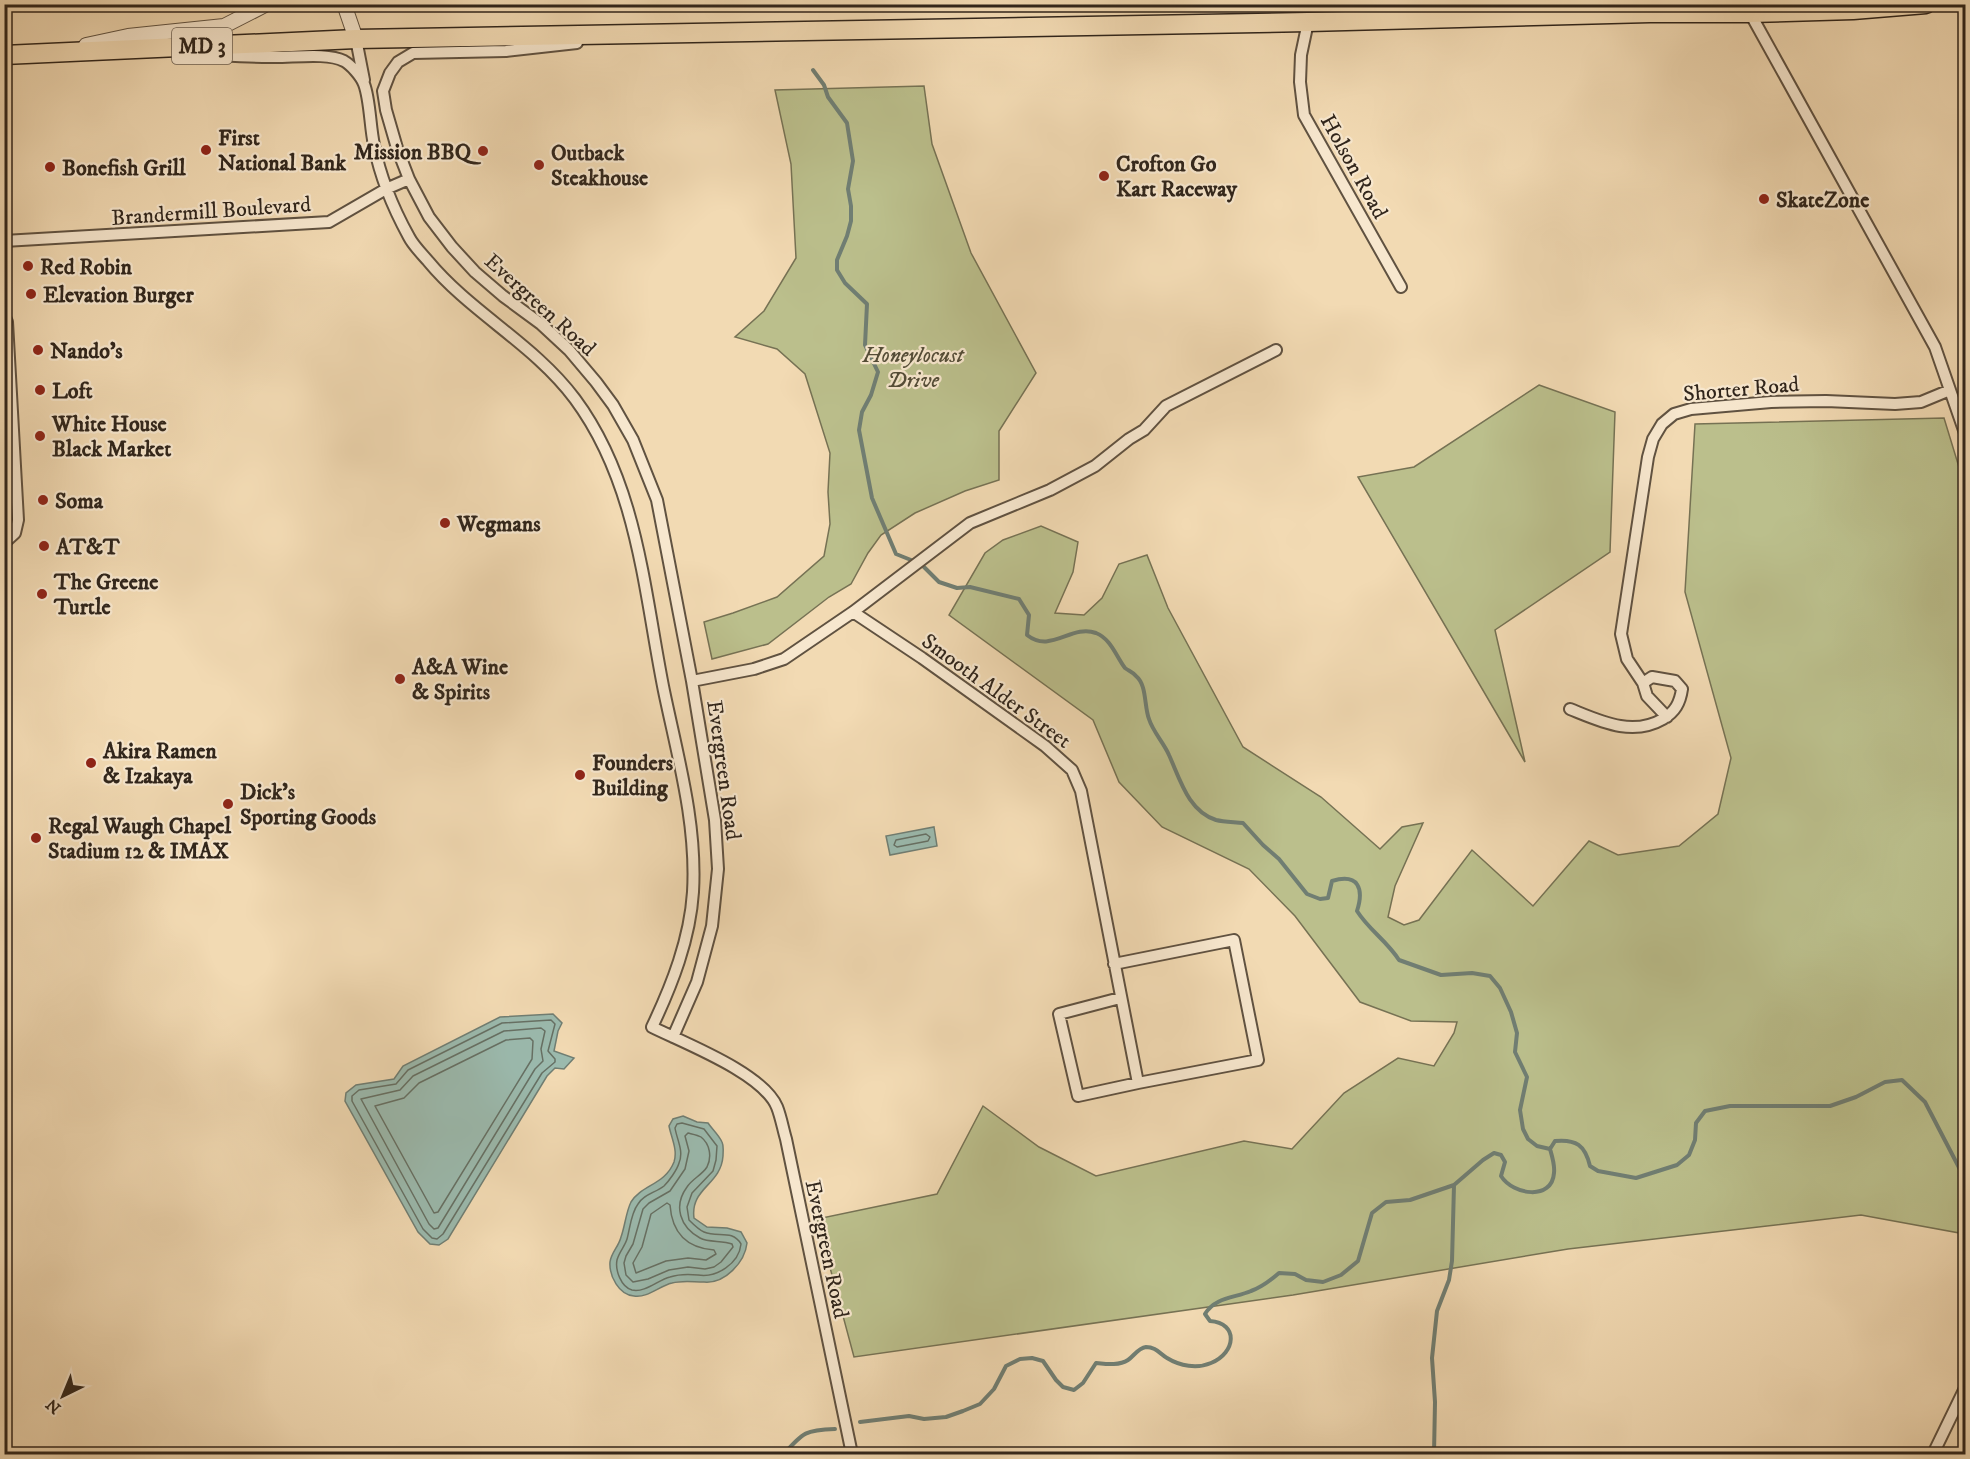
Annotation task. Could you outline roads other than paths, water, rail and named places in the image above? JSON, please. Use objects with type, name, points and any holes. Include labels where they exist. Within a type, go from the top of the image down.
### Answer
[{"type":"highway","name":"MD 3","points":[[4,55],[356,39],[645,35],[1307,13],[1750,13],[1853,10],[1926,4]]},
{"type":"highway","points":[[4,70],[12,64],[48,52]]},
{"type":"street","points":[[48,52],[128,36],[224,26],[267,4]]},
{"type":"street","points":[[344,4],[356,39]]},
{"type":"street","name":"Holson Road","points":[[1307,13],[1300,82],[1304,115],[1401,287]]},
{"type":"street","points":[[1750,13],[1935,347],[1965,436]]},
{"type":"street","name":"Evergreen Road","points":[[645,35],[506,51],[413,53],[398,62],[390,73],[384,91],[394,138],[410,179],[429,217],[475,272],[541,324],[569,350],[596,382],[613,405],[633,440],[657,500],[692,681],[715,820],[718,869],[712,926],[697,982],[673,1037]]},
{"type":"street","name":"Evergreen Road","points":[[356,39],[374,146],[386,189],[410,239],[445,282],[514,337],[548,368],[575,399],[598,435],[617,474],[633,525],[689,809],[692,840],[693,893],[686,937],[672,986],[652,1027],[739,1071],[760,1085],[777,1105],[852,1455]]},
{"type":"street","points":[[106,50],[269,57],[329,57],[344,61],[364,82]]},
{"type":"street","name":"Brandermill Boulevard","points":[[4,241],[329,222],[386,189],[410,179]]},
{"type":"street","points":[[4,315],[7,322],[18,520],[15,533],[4,543]]},
{"type":"street","points":[[692,681],[754,669],[784,659],[853,612],[970,523],[1050,490],[1095,466],[1144,430],[1166,406],[1276,350]]},
{"type":"street","name":"Shorter Road","points":[[1667,717],[1647,696],[1643,683],[1628,659],[1621,634],[1648,456],[1653,439],[1662,424],[1674,414],[1691,409],[1771,402],[1826,401],[1895,404],[1921,402],[1950,390]]},
{"type":"street","points":[[4,609],[5,618]]},
{"type":"street","name":"Smooth Alder Street","points":[[853,612],[1045,746],[1072,770],[1081,791],[1138,1083]]},
{"type":"street","points":[[1570,709],[1601,722],[1629,728],[1652,726],[1675,711],[1682,689],[1675,681],[1663,678],[1652,678],[1643,683]]},
{"type":"street","points":[[1114,964],[1234,940],[1258,1060],[1078,1096],[1059,1014],[1120,998]]},
{"type":"street","points":[[1933,1455],[1965,1386]]},
{"type":"water","points":[[934,827],[937,846],[890,855],[886,836]]},
{"type":"water","points":[[553,1014],[562,1023],[554,1051],[574,1058],[564,1069],[555,1068],[547,1076],[448,1239],[439,1245],[430,1244],[418,1232],[345,1101],[346,1093],[356,1085],[394,1079],[403,1066],[500,1017]]},
{"type":"water","points":[[683,1116],[697,1122],[708,1123],[723,1144],[721,1166],[697,1200],[694,1218],[707,1227],[727,1228],[741,1232],[747,1243],[745,1250],[733,1270],[712,1282],[676,1282],[649,1294],[629,1295],[613,1279],[610,1262],[620,1240],[631,1202],[635,1196],[665,1176],[674,1162],[675,1148],[669,1126],[673,1119]]},
{"type":"waterway","points":[[813,70],[824,85],[828,97],[847,123],[853,161],[848,189],[851,221],[837,260],[837,270],[845,283],[867,304],[865,345],[878,372],[871,395],[862,412],[859,430],[872,498],[896,554],[921,564],[939,582],[957,588],[970,587],[1019,599],[1029,615],[1027,635],[1036,640],[1053,640],[1087,631],[1101,636],[1125,668],[1140,680],[1151,724],[1167,751],[1186,793],[1206,816],[1226,822],[1243,823],[1279,859],[1307,894],[1320,899],[1328,898],[1332,881],[1341,879],[1354,881],[1360,896],[1357,911],[1399,960],[1441,975],[1472,973],[1490,976],[1500,988],[1511,1012],[1517,1033],[1515,1052],[1527,1077],[1520,1110],[1523,1129],[1528,1139],[1537,1146],[1550,1149]]},
{"type":"waterway","points":[[860,1422],[909,1416],[924,1419],[946,1417],[963,1411],[980,1404],[994,1389],[1006,1366],[1020,1359],[1032,1358],[1043,1361],[1063,1387],[1074,1390],[1083,1383],[1096,1363],[1121,1363],[1146,1347],[1155,1349],[1167,1358],[1183,1365],[1200,1366],[1211,1363],[1225,1352],[1231,1339],[1226,1327],[1210,1321],[1205,1314],[1214,1304],[1255,1289],[1279,1273],[1295,1274],[1306,1280],[1323,1282],[1341,1275],[1358,1261],[1372,1213],[1386,1202],[1410,1200],[1454,1185],[1494,1153],[1501,1155],[1505,1162],[1501,1176],[1523,1191],[1540,1191],[1552,1182],[1554,1167],[1550,1149],[1555,1141],[1569,1141],[1579,1145],[1590,1166],[1598,1171],[1636,1178],[1677,1165],[1689,1155],[1695,1140],[1696,1123],[1705,1111],[1730,1106],[1830,1106],[1856,1097],[1885,1082],[1902,1080],[1925,1102],[1966,1181]]},
{"type":"waterway","points":[[1434,1454],[1435,1402],[1432,1358],[1437,1311],[1449,1280],[1452,1261],[1454,1185]]},
{"type":"waterway","points":[[784,1454],[806,1434],[817,1430],[835,1429]]},
{"type":"place","name":"First National Bank","points":[[206,150]]},
{"type":"place","name":"Mission BBQ","points":[[483,151]]},
{"type":"place","name":"Outback Steakhouse","points":[[539,165]]},
{"type":"place","name":"Bonefish Grill","points":[[50,167]]},
{"type":"place","name":"Crofton Go Kart Raceway","points":[[1104,176]]},
{"type":"place","name":"SkateZone","points":[[1764,199]]},
{"type":"place","name":"Red Robin","points":[[28,266]]},
{"type":"place","name":"Elevation Burger","points":[[31,294]]},
{"type":"place","name":"Nando's","points":[[38,350]]},
{"type":"place","name":"Loft","points":[[40,390]]},
{"type":"place","name":"White House Black Market","points":[[40,436]]},
{"type":"place","name":"Soma","points":[[43,500]]},
{"type":"place","name":"Wegmans","points":[[445,523]]},
{"type":"place","name":"AT&T","points":[[44,546]]},
{"type":"place","name":"The Greene Turtle","points":[[42,594]]},
{"type":"place","name":"A&A Wine & Spirits","points":[[400,679]]},
{"type":"place","name":"Akira Ramen & Izakaya","points":[[91,763]]},
{"type":"place","name":"Founders Building","points":[[580,775]]},
{"type":"place","name":"Dick's Sporting Goods","points":[[228,804]]},
{"type":"place","name":"Regal Waugh Chapel Stadium 12 & IMAX","points":[[36,838]]},
{"type":"park label","name":"Honeylocust Drive","points":[[913,366]]}]
